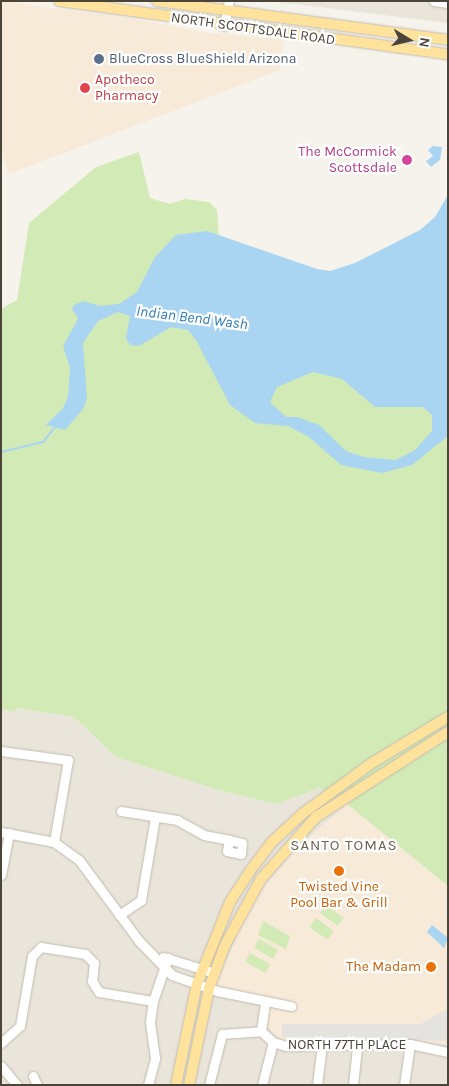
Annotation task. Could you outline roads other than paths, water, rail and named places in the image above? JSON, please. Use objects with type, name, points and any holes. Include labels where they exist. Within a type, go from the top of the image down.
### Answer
[{"type":"main road","name":"NORTH SCOTTSDALE ROAD","points":[[59,1],[224,26],[448,54]]},
{"type":"main road","name":"NORTH SCOTTSDALE ROAD","points":[[157,1],[228,6],[448,40]]},
{"type":"main road","points":[[176,1085],[197,984],[230,902],[250,871],[272,842],[302,814],[372,764],[448,717]]},
{"type":"main road","points":[[189,1085],[209,988],[243,908],[261,879],[311,822],[348,794],[448,732]]},
{"type":"main road","points":[[302,814],[311,822]]},
{"type":"street","points":[[434,1],[448,3]]},
{"type":"street","points":[[224,26],[228,6]]},
{"type":"street","points":[[4,751],[68,760],[54,842]]},
{"type":"street","points":[[121,811],[177,820],[204,835],[229,840]]},
{"type":"street","points":[[119,915],[142,900],[155,817]]},
{"type":"street","points":[[1,875],[5,832],[54,842],[79,860],[119,915],[156,956],[163,969],[209,988],[291,1006]]},
{"type":"street","points":[[1,1043],[20,1026],[32,956],[41,947],[85,954],[94,964],[92,981],[99,992],[153,1001]]},
{"type":"street","points":[[156,956],[168,957],[215,972]]},
{"type":"street","points":[[148,1085],[155,1058],[150,1022],[153,1001],[168,957]]},
{"type":"street","points":[[209,1085],[222,1034],[261,1031],[265,1001]]},
{"type":"street","name":"NORTH 77TH PLACE","points":[[261,1031],[272,1042],[322,1047],[410,1044],[448,1052]]},
{"type":"street","points":[[262,1085],[272,1042]]},
{"type":"street","points":[[404,1085],[410,1044]]},
{"type":"street","points":[[353,1085],[357,1046]]},
{"type":"street","points":[[317,1085],[322,1047]]},
{"type":"street","points":[[1,1066],[17,1085]]},
{"type":"water","points":[[433,146],[442,147],[440,160],[431,167],[426,161],[433,156],[428,150]]},
{"type":"water","points":[[448,195],[448,436],[412,465],[382,473],[341,465],[309,437],[288,426],[255,423],[230,405],[196,340],[188,330],[171,327],[139,346],[130,345],[126,338],[130,316],[118,312],[98,321],[83,343],[87,399],[83,409],[65,430],[46,425],[63,408],[68,397],[70,368],[63,346],[78,318],[72,309],[74,305],[83,301],[100,306],[119,304],[137,292],[155,257],[176,235],[207,231],[317,269],[330,271],[355,263],[420,230],[435,217]],"holes":[[[313,372],[342,379],[375,407],[423,407],[432,415],[432,431],[415,450],[396,460],[364,457],[346,451],[319,425],[297,417],[286,417],[270,402],[277,387]]]},
{"type":"water","points":[[432,925],[448,938],[444,948],[427,932]]},
{"type":"waterway","name":"Indian Bend Wash","points":[[1,452],[43,442],[56,426]]},
{"type":"place","name":"BlueCross BlueShield Arizona","points":[[99,59]]},
{"type":"place","name":"Apotheco Pharmacy","points":[[85,88]]},
{"type":"place","name":"The McCormick Scottsdale","points":[[407,160]]},
{"type":"place","name":"Twisted Vine Pool Bar & Grill","points":[[339,871]]},
{"type":"place","name":"The Madam","points":[[431,967]]},
{"type":"district","name":"SANTO TOMAS","points":[[344,846]]}]
